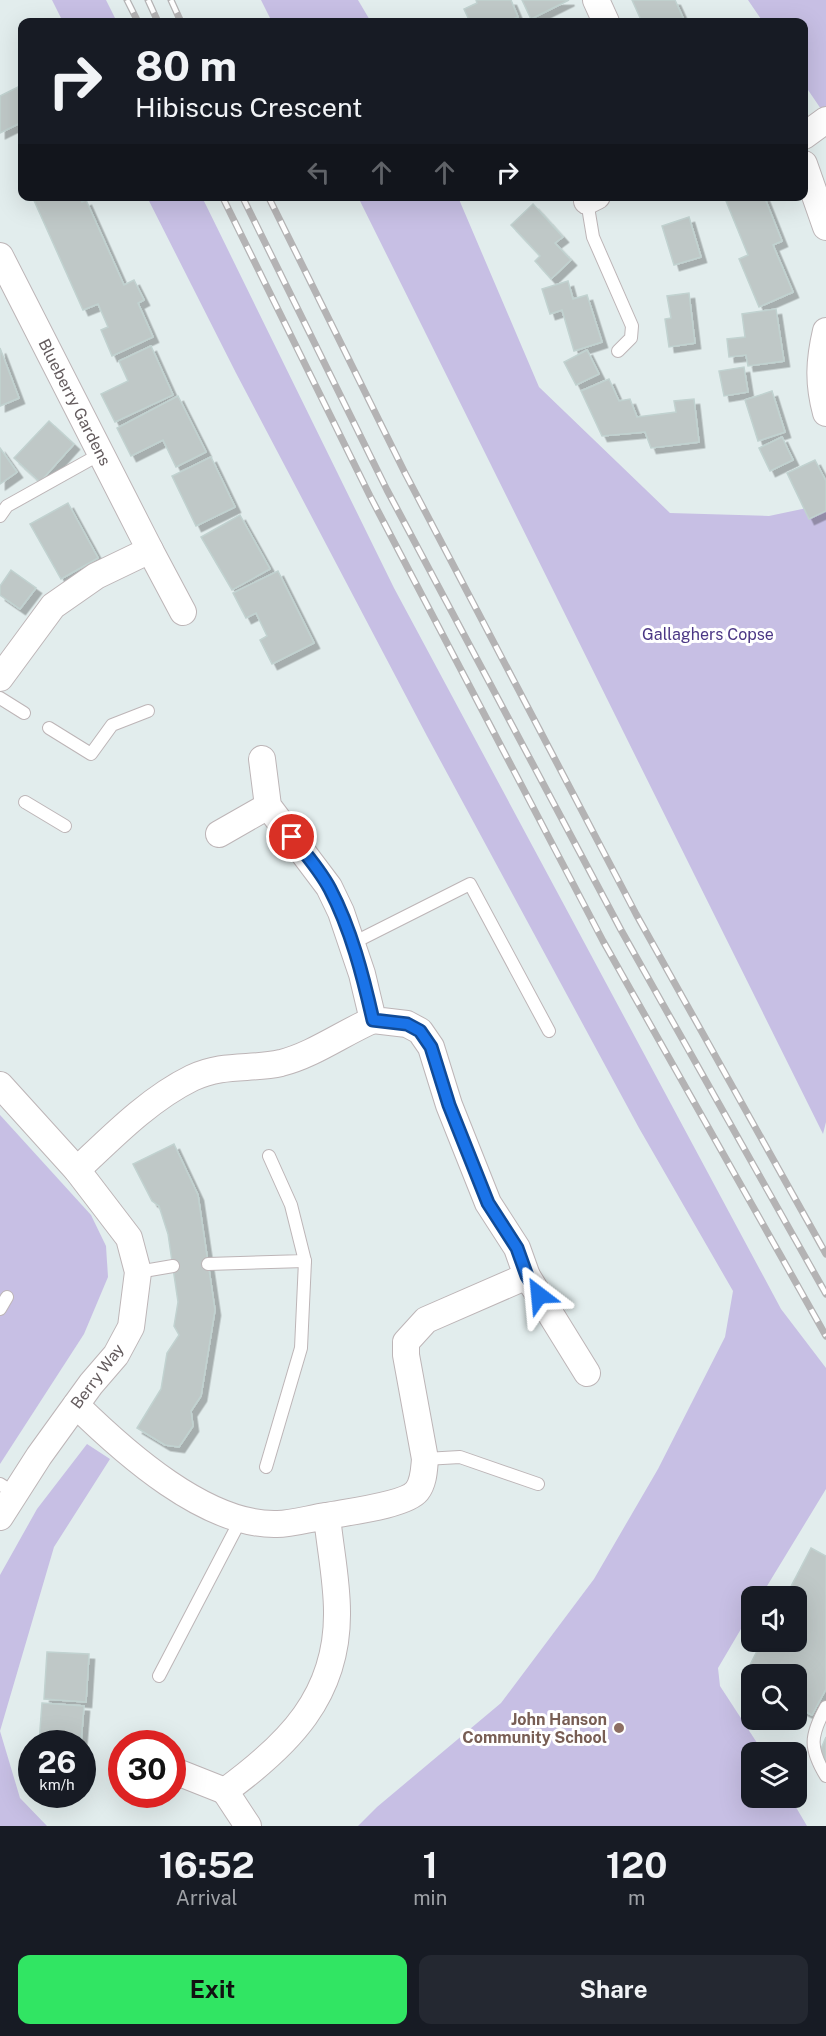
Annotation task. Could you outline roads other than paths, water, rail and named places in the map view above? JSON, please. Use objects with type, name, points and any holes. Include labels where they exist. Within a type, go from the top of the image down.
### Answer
[{"type":"street","points":[[596,0],[604,18]]},
{"type":"street","points":[[808,133],[826,120]]},
{"type":"street","points":[[808,176],[826,228]]},
{"type":"street","name":"Blueberry Gardens","points":[[0,256],[183,612]]},
{"type":"street","points":[[826,331],[819,362],[820,389],[826,412]]},
{"type":"street","points":[[0,678],[53,606],[96,576],[150,550]]},
{"type":"street","points":[[262,759],[268,806],[329,887],[341,912],[362,974],[373,1020]]},
{"type":"street","points":[[219,834],[268,806]]},
{"type":"street","points":[[77,1170],[143,1112],[175,1087],[194,1077],[238,1065],[281,1063],[373,1020],[407,1024],[420,1031],[431,1047],[449,1105],[488,1203],[517,1248],[527,1276],[587,1373]]},
{"type":"street","name":"Berry Way","points":[[0,1085],[77,1170],[129,1238],[138,1272],[131,1327],[116,1355],[7,1488],[0,1517]]},
{"type":"street","points":[[76,1405],[102,1430],[195,1501],[241,1519],[277,1524],[404,1500],[417,1491],[423,1476],[425,1459],[405,1355],[406,1342],[415,1329],[426,1320],[527,1276]]},
{"type":"street","points":[[225,1791],[251,1772],[298,1728],[315,1702],[329,1671],[336,1643],[337,1612],[327,1516]]},
{"type":"street","points":[[186,1776],[225,1791],[248,1826]]},
{"type":"lane","points":[[592,201],[593,237],[632,326],[630,338],[618,351]]},
{"type":"lane","points":[[0,516],[7,506],[102,453]]},
{"type":"lane","points":[[0,698],[24,713]]},
{"type":"lane","points":[[49,729],[91,754],[112,725],[148,711]]},
{"type":"lane","points":[[25,802],[65,825]]},
{"type":"lane","points":[[351,944],[470,884],[549,1031]]},
{"type":"lane","points":[[266,1467],[301,1348],[305,1261],[291,1205],[269,1156]]},
{"type":"lane","points":[[208,1264],[305,1261]]},
{"type":"lane","points":[[138,1272],[173,1266]]},
{"type":"lane","points":[[0,1309],[7,1297]]},
{"type":"lane","points":[[425,1459],[460,1457],[538,1485]]},
{"type":"lane","points":[[159,1676],[241,1519]]},
{"type":"lane","points":[[826,1707],[812,1740],[816,1759],[826,1776]]},
{"type":"railway","points":[[127,0],[136,18]]},
{"type":"railway","points":[[148,0],[156,18]]},
{"type":"railway","points":[[171,0],[179,18]]},
{"type":"railway","points":[[224,201],[370,496],[603,941],[826,1336]]},
{"type":"railway","points":[[244,201],[387,490],[621,930],[826,1294]]},
{"type":"railway","points":[[270,201],[405,473],[636,914],[826,1254]]},
{"type":"place","name":"John Hanson Community School","points":[[619,1728]]},
{"type":"park label","name":"Gallaghers Copse","points":[[708,634]]}]
